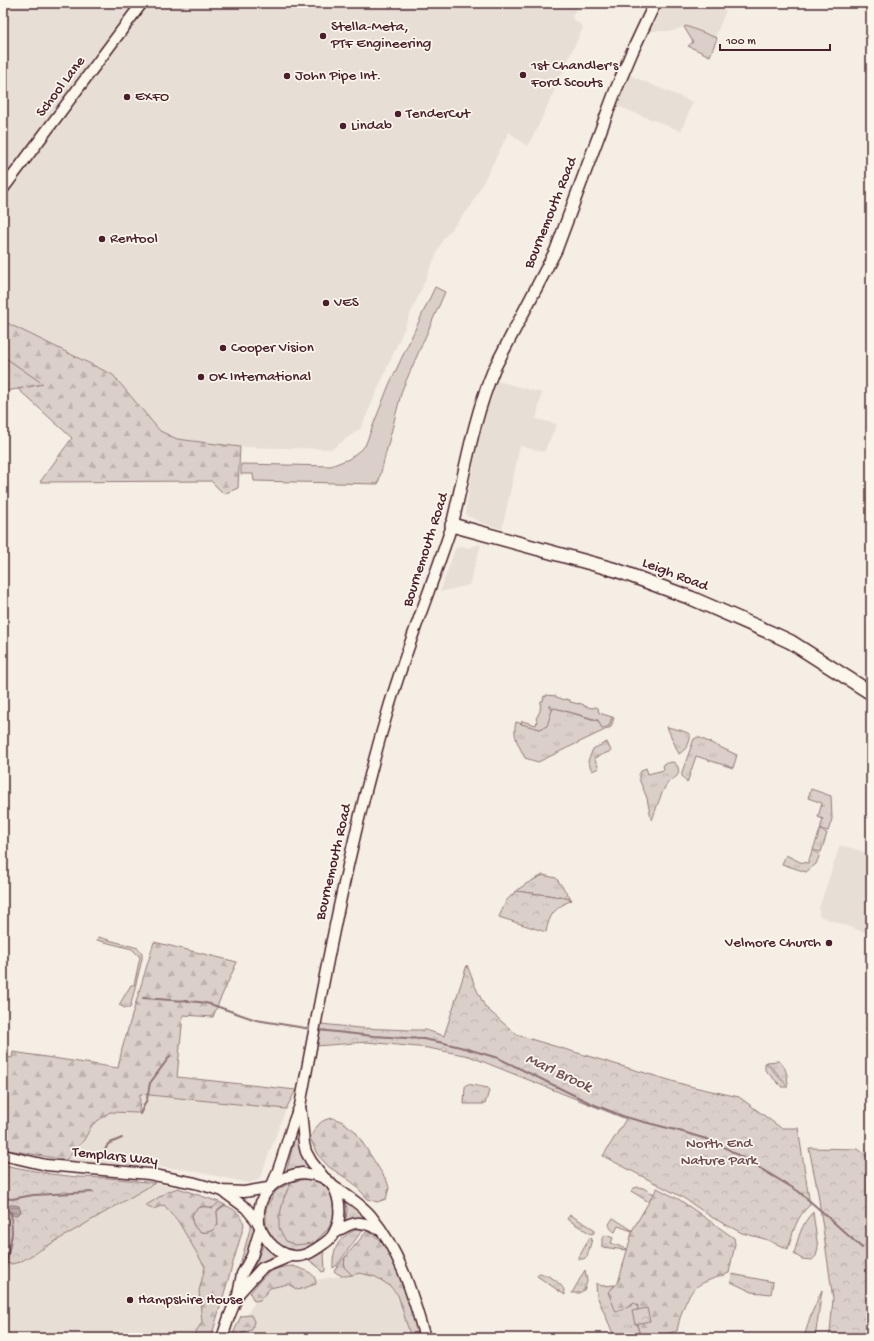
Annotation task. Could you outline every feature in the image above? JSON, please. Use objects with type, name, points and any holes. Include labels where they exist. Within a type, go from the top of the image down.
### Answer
[{"type":"main road","name":"Bournemouth Road","points":[[452,525],[472,433],[485,388],[556,250],[615,92],[655,3]]},
{"type":"main road","name":"Leigh Road","points":[[452,525],[616,570],[691,598],[789,641],[871,693]]},
{"type":"street","name":"School Lane","points":[[3,189],[142,3]]},
{"type":"street","name":"Bournemouth Road","points":[[327,1181],[311,1161],[306,1152],[300,1106],[314,1028],[354,834],[389,706],[452,525]]},
{"type":"street","name":"Bournemouth Road","points":[[270,1187],[276,1176],[293,1119],[300,1106]]},
{"type":"street","name":"Templars Way","points":[[3,1155],[46,1165],[149,1174],[195,1183],[223,1191],[244,1192],[270,1187]]},
{"type":"street","points":[[222,1338],[238,1295],[242,1274],[252,1256],[260,1226],[260,1206],[263,1197],[270,1187],[294,1174],[302,1173],[310,1174],[327,1181],[366,1211],[390,1241],[404,1271],[425,1338]]},
{"type":"street","points":[[238,1295],[262,1268],[291,1256],[304,1255],[312,1252],[329,1239],[334,1232],[339,1216],[339,1202],[335,1191],[327,1181]]},
{"type":"street","name":"Templars Way","points":[[223,1191],[246,1208],[260,1226]]},
{"type":"street","points":[[334,1232],[345,1225],[353,1223],[367,1223],[382,1231]]},
{"type":"street","points":[[260,1226],[270,1243],[276,1249],[291,1256]]},
{"type":"shaded area","points":[[3,3],[580,3],[572,16],[573,19],[583,27],[536,131],[527,146],[509,132],[471,206],[443,239],[361,428],[332,449],[240,447],[177,439],[161,432],[113,375],[3,321]]},
{"type":"shaded area","points":[[662,3],[705,3],[726,11],[715,37],[686,26],[673,31],[648,31]]},
{"type":"shaded area","points":[[629,75],[693,102],[681,131],[617,106]]},
{"type":"shaded area","points":[[494,380],[542,393],[536,419],[557,424],[544,452],[520,446],[502,529],[482,523],[466,515],[466,507],[484,405]]},
{"type":"shaded area","points":[[481,544],[469,585],[440,592],[455,549],[462,546],[467,548]]},
{"type":"shaded area","points":[[840,845],[871,854],[871,932],[861,931],[819,915],[819,908]]},
{"type":"shaded area","points":[[140,1094],[286,1109],[259,1180],[248,1183],[184,1169],[66,1160],[84,1140],[92,1125],[110,1112],[139,1113]]},
{"type":"shaded area","points":[[3,1165],[51,1174],[155,1183],[178,1188],[219,1202],[233,1209],[242,1218],[244,1225],[211,1338],[3,1338]]},
{"type":"shaded area","points":[[10,1205],[19,1206],[21,1212],[15,1216],[10,1214],[8,1208]]},
{"type":"shaded area","points":[[386,1269],[396,1285],[413,1338],[231,1338],[261,1293],[276,1286]]},
{"type":"green space","points":[[686,26],[717,38],[710,56],[688,46],[693,42],[684,27]]},
{"type":"green space","points":[[435,287],[445,292],[402,390],[378,484],[254,481],[253,474],[241,474],[241,464],[331,466],[349,459],[365,446],[389,385]]},
{"type":"green space","points":[[3,321],[113,375],[160,431],[177,439],[240,447],[238,488],[224,494],[211,481],[40,482],[72,438],[18,389],[43,384],[3,356]]},
{"type":"green space","points":[[3,356],[44,384],[7,391],[3,396]]},
{"type":"green space","points":[[546,695],[556,696],[565,700],[570,700],[570,702],[579,703],[592,708],[596,707],[598,708],[599,713],[612,717],[609,726],[602,729],[598,720],[555,708],[553,709],[550,705],[549,706],[552,710],[547,726],[540,729],[521,724],[522,721],[536,725],[536,719],[540,711],[541,701],[543,701],[544,696],[546,697]]},
{"type":"green space","points":[[555,708],[598,721],[609,726],[612,717],[614,718],[611,727],[538,762],[525,758],[518,745],[516,737],[516,722],[540,729],[546,726],[551,710]]},
{"type":"green space","points":[[667,727],[690,734],[688,746],[679,754]]},
{"type":"green space","points":[[698,737],[737,755],[733,768],[696,756],[687,783],[682,776],[682,772],[694,739]]},
{"type":"green space","points":[[607,742],[611,751],[594,758],[599,768],[592,771],[588,761],[593,749]]},
{"type":"green space","points":[[672,762],[678,767],[678,774],[665,787],[652,820],[647,798],[639,779],[639,774],[646,768],[648,774],[664,770],[663,764]]},
{"type":"green space","points":[[811,789],[831,796],[832,819],[828,831],[820,829],[823,819],[818,817],[822,803],[808,798]]},
{"type":"green space","points":[[820,830],[827,833],[821,852],[813,850]]},
{"type":"green space","points":[[812,851],[820,854],[816,864],[806,872],[782,864],[786,855],[800,862],[808,863]]},
{"type":"green space","points":[[543,875],[556,878],[572,900],[559,896],[556,897],[516,891]]},
{"type":"green space","points":[[516,891],[556,897],[559,896],[572,900],[562,905],[554,912],[549,920],[546,932],[499,917],[506,901]]},
{"type":"green space","points":[[98,937],[138,948],[142,953],[142,959],[130,1008],[125,1008],[119,1005],[131,985],[134,985],[140,957],[132,949],[97,940]]},
{"type":"green space","points":[[154,942],[237,962],[213,1017],[183,1015],[177,1077],[296,1090],[286,1109],[140,1094],[139,1113],[110,1112],[92,1125],[84,1140],[66,1160],[3,1149],[3,1056],[12,1058],[13,1052],[118,1068],[122,1049]]},
{"type":"green space","name":"North End Nature Park","points":[[467,965],[485,1007],[517,1035],[689,1086],[739,1097],[781,1128],[798,1128],[810,1205],[798,1220],[788,1249],[765,1239],[742,1233],[713,1218],[682,1197],[603,1156],[626,1119],[469,1056],[428,1048],[367,1042],[316,1046],[321,1024],[359,1028],[426,1030],[444,1036]]},
{"type":"green space","points":[[778,1061],[785,1069],[788,1085],[767,1062]]},
{"type":"green space","points":[[765,1062],[788,1087],[782,1087],[765,1070]]},
{"type":"green space","points":[[467,1084],[488,1088],[489,1091],[485,1104],[464,1104],[465,1087]]},
{"type":"green space","points":[[333,1118],[343,1122],[355,1131],[387,1181],[389,1188],[386,1199],[377,1202],[368,1199],[352,1182],[329,1167],[317,1154],[310,1138],[316,1127],[325,1120]]},
{"type":"green space","points":[[299,1122],[312,1169],[303,1168],[286,1173]]},
{"type":"green space","points":[[809,1148],[858,1149],[871,1159],[871,1338],[829,1338],[833,1299],[818,1193]]},
{"type":"green space","points":[[3,1165],[51,1174],[155,1183],[20,1262],[11,1264],[3,1262]]},
{"type":"green space","points":[[311,1178],[333,1191],[336,1213],[328,1229],[314,1243],[295,1245],[286,1241],[279,1228],[279,1218],[284,1198],[291,1182]]},
{"type":"green space","points":[[291,1182],[284,1198],[336,1213],[336,1222],[326,1239],[310,1251],[295,1253],[278,1245],[266,1227],[266,1208],[276,1191]]},
{"type":"green space","points":[[638,1187],[654,1194],[649,1202],[631,1191]]},
{"type":"green space","points":[[178,1188],[219,1202],[213,1208],[201,1207],[193,1214],[193,1224],[199,1231],[211,1231],[218,1225],[217,1211],[225,1205],[238,1213],[242,1218],[244,1225],[211,1338],[192,1338],[202,1322],[199,1291],[205,1267],[178,1221],[164,1205],[153,1209],[145,1206],[167,1192]]},
{"type":"green space","points":[[657,1188],[680,1200],[734,1238],[735,1244],[729,1273],[707,1281],[691,1292],[685,1303],[677,1331],[650,1338],[639,1332],[636,1320],[638,1306],[634,1303],[616,1312],[608,1292],[618,1283],[633,1229]]},
{"type":"green space","points":[[345,1199],[370,1220],[353,1218],[346,1221],[347,1209]]},
{"type":"green space","points":[[219,1202],[225,1205],[217,1211],[218,1225],[213,1230],[205,1232],[199,1231],[195,1228],[192,1218],[196,1210],[201,1207],[213,1208]]},
{"type":"green space","points":[[813,1212],[818,1248],[816,1256],[812,1260],[802,1259],[794,1254],[803,1227]]},
{"type":"green space","points":[[570,1215],[594,1229],[594,1233],[591,1234],[567,1219]]},
{"type":"green space","points":[[613,1218],[632,1231],[618,1226],[615,1232],[611,1229],[609,1224]]},
{"type":"green space","points":[[252,1222],[256,1233],[227,1311]]},
{"type":"green space","points":[[358,1229],[363,1229],[337,1265],[333,1268],[335,1249],[341,1239]]},
{"type":"green space","points":[[367,1231],[378,1239],[395,1263],[408,1294],[422,1338],[411,1338],[398,1295],[390,1286],[376,1277],[360,1273],[352,1275],[344,1267],[345,1257]]},
{"type":"green space","points":[[606,1235],[613,1238],[611,1243],[627,1249],[602,1247],[602,1238]]},
{"type":"green space","points":[[590,1237],[592,1239],[587,1257],[578,1259]]},
{"type":"green space","points":[[264,1241],[280,1257],[250,1276],[263,1246]]},
{"type":"green space","points":[[323,1252],[325,1271],[322,1272],[309,1260]]},
{"type":"green space","points":[[345,1257],[344,1267],[352,1275],[342,1276],[334,1271]]},
{"type":"green space","points":[[293,1266],[305,1270],[314,1276],[316,1284],[298,1290],[288,1284],[270,1288],[260,1300],[254,1301],[250,1293],[264,1277],[272,1271]]},
{"type":"green space","points":[[585,1270],[587,1282],[584,1290],[579,1293],[572,1293]]},
{"type":"green space","points":[[539,1273],[556,1281],[562,1287],[565,1295],[537,1276]]},
{"type":"green space","points":[[732,1274],[773,1282],[771,1294],[752,1292],[731,1282]]},
{"type":"green space","points":[[596,1283],[602,1286],[615,1285],[608,1292],[628,1307],[634,1303],[638,1307],[636,1320],[639,1332],[650,1338],[615,1338],[597,1296]]},
{"type":"green space","points":[[822,1290],[814,1338],[804,1338],[810,1317]]},
{"type":"green space","points":[[647,1308],[650,1321],[635,1324],[632,1311]]},
{"type":"green space","points":[[251,1315],[254,1321],[252,1330],[242,1333],[238,1338],[231,1338],[241,1316]]},
{"type":"waterway","name":"Marl Brook","points":[[143,998],[210,1004],[256,1020],[311,1029]]},
{"type":"waterway","name":"Marl Brook","points":[[318,1030],[373,1036],[423,1039],[464,1048],[498,1058],[590,1103],[625,1117],[716,1142],[798,1191],[862,1248]]},
{"type":"waterway","name":"Marl Brook","points":[[140,1114],[147,1099],[150,1083],[170,1056]]},
{"type":"waterway","name":"Marl Brook","points":[[102,1156],[108,1144],[122,1138]]},
{"type":"waterway","name":"Marl Brook","points":[[3,1198],[12,1199],[33,1195],[93,1192]]},
{"type":"waterway","name":"Marl Brook","points":[[6,1266],[12,1233],[11,1212]]},
{"type":"place","name":"Stella-Meta, PTF Engineering","points":[[323,36]]},
{"type":"place","name":"1st Chandler's Ford Scouts","points":[[523,75]]},
{"type":"place","name":"John Pipe Int.","points":[[287,76]]},
{"type":"place","name":"EXFO","points":[[127,97]]},
{"type":"place","name":"TenderCut","points":[[398,114]]},
{"type":"place","name":"Lindab","points":[[343,126]]},
{"type":"place","name":"Rentool","points":[[102,239]]},
{"type":"place","name":"VES","points":[[326,303]]},
{"type":"place","name":"Cooper Vision","points":[[223,348]]},
{"type":"place","name":"OK International","points":[[201,377]]},
{"type":"place","name":"Velmore Church","points":[[829,943]]},
{"type":"place","name":"Hampshire House","points":[[130,1300]]}]
